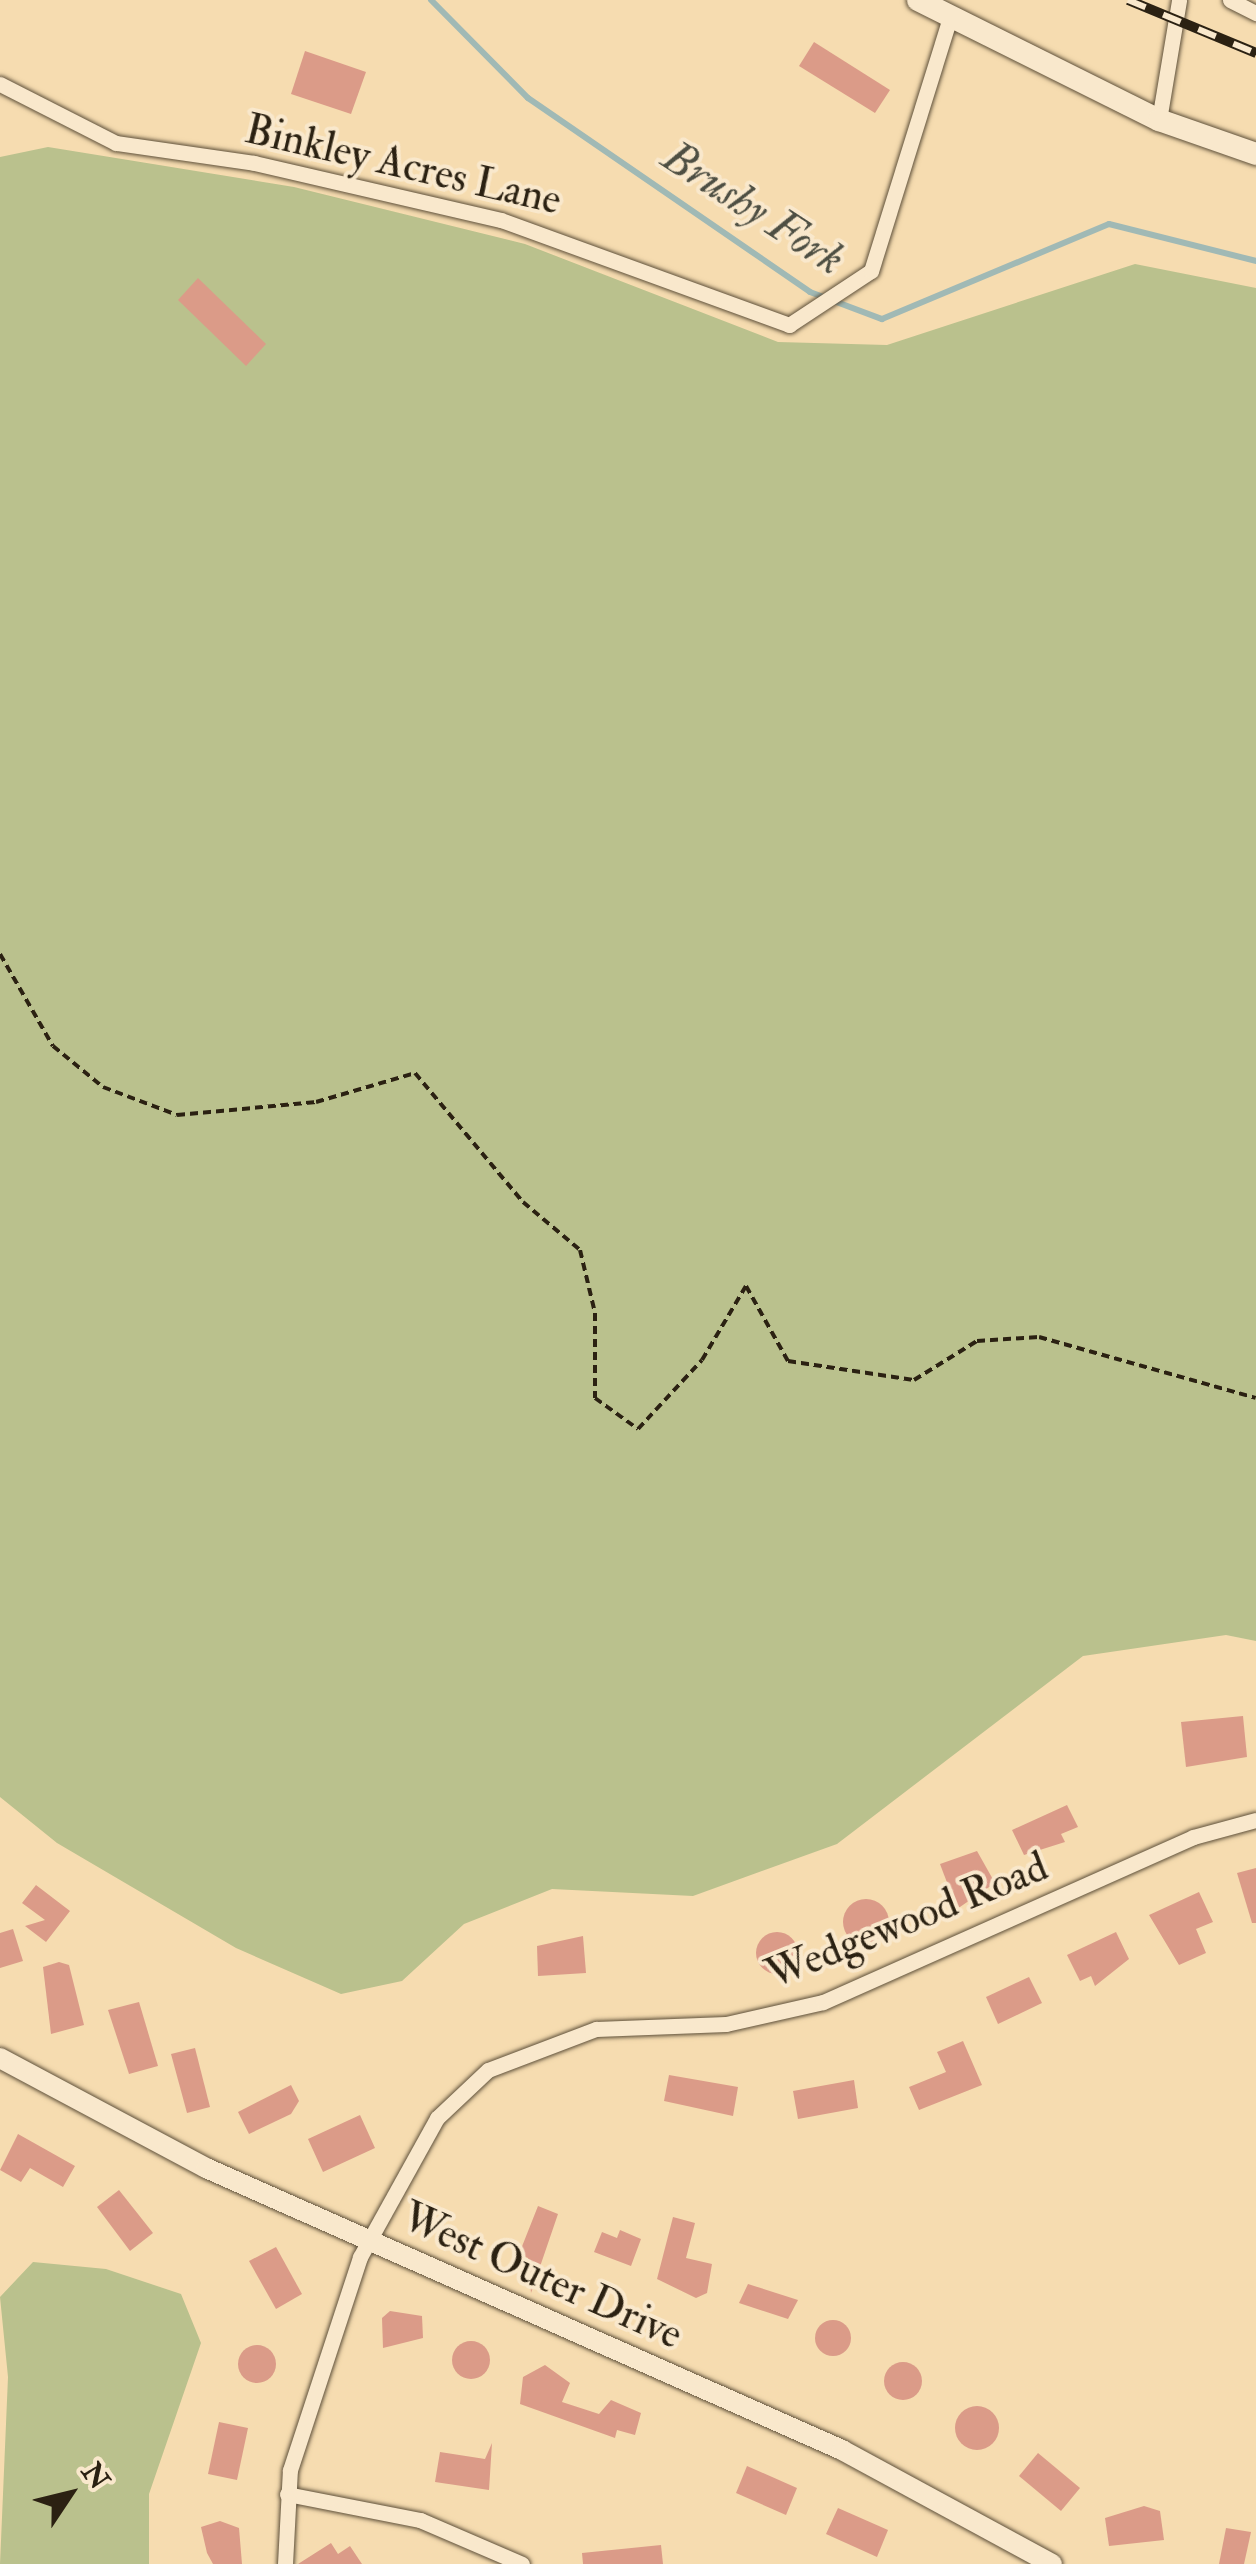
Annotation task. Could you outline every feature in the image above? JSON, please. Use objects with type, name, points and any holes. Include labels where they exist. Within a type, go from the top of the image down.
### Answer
[{"type":"main road","points":[[918,0],[1159,120],[1256,154]]},
{"type":"street","points":[[1159,120],[1179,0]]},
{"type":"street","points":[[1230,0],[1256,12]]},
{"type":"street","name":"Binkley Acres Lane","points":[[0,84],[116,143],[254,162],[501,220],[789,325],[855,286],[882,240],[950,16]]},
{"type":"street","name":"Wedgewood Road","points":[[285,2564],[287,2494],[320,2362],[373,2240],[437,2118],[512,2055],[596,2030],[726,2024],[824,2002],[1193,1836],[1256,1820]]},
{"type":"street","name":"West Outer Drive","points":[[0,2058],[83,2108],[842,2450],[1052,2564]]},
{"type":"street","points":[[287,2494],[420,2520],[522,2564]]},
{"type":"path","points":[[0,954],[53,1046],[102,1087],[177,1115],[316,1102],[415,1073],[523,1202],[580,1250],[595,1313],[596,1398],[638,1429],[702,1360],[746,1286],[788,1360],[914,1380],[977,1341],[1039,1337],[1256,1398]]},
{"type":"green space","points":[[48,147],[294,187],[525,244],[778,342],[887,345],[1135,264],[1256,288],[1256,1641],[1226,1635],[1083,1656],[837,1844],[693,1896],[552,1889],[464,1924],[402,1981],[341,1994],[236,1948],[57,1843],[0,1797],[0,157]]},
{"type":"green space","points":[[33,2262],[106,2269],[181,2294],[201,2343],[149,2494],[149,2564],[0,2564],[8,2377],[0,2297]]},
{"type":"building","points":[[814,42],[890,90],[875,113],[799,66]]},
{"type":"building","points":[[305,51],[366,72],[351,114],[291,94]]},
{"type":"building","points":[[198,278],[266,344],[246,366],[178,300]]},
{"type":"building","points":[[1243,1716],[1247,1757],[1186,1767],[1181,1722]]},
{"type":"building","points":[[1067,1805],[1078,1827],[1061,1834],[1065,1842],[1024,1855],[1012,1830]]},
{"type":"building","points":[[977,1851],[995,1883],[957,1909],[940,1864]]},
{"type":"building","points":[[1256,1868],[1256,1923],[1252,1923],[1237,1873]]},
{"type":"building","points":[[36,1885],[70,1911],[46,1942],[25,1926],[45,1920],[22,1903]]},
{"type":"building","points":[[1199,1892],[1213,1922],[1196,1929],[1206,1953],[1179,1965],[1149,1915]]},
{"type":"building","points":[[866,1899],[882,1906],[889,1922],[882,1938],[866,1945],[850,1938],[843,1922],[850,1906]]},
{"type":"building","points":[[13,1929],[23,1961],[0,1968],[0,1933]]},
{"type":"building","points":[[777,1932],[792,1938],[798,1953],[792,1968],[777,1974],[762,1968],[756,1953],[762,1938]]},
{"type":"building","points":[[1116,1932],[1129,1959],[1095,1986],[1091,1976],[1080,1981],[1067,1955]]},
{"type":"building","points":[[583,1936],[586,1973],[538,1976],[537,1946]]},
{"type":"building","points":[[59,1962],[69,1965],[84,2025],[51,2034],[43,1967]]},
{"type":"building","points":[[1029,1977],[1042,2003],[998,2024],[986,1997]]},
{"type":"building","points":[[139,2002],[158,2066],[129,2074],[108,2010]]},
{"type":"building","points":[[963,2041],[982,2085],[919,2110],[909,2087],[946,2072],[937,2052]]},
{"type":"building","points":[[195,2048],[210,2107],[187,2113],[171,2054]]},
{"type":"building","points":[[669,2075],[738,2087],[733,2116],[664,2101]]},
{"type":"building","points":[[854,2080],[858,2108],[798,2119],[793,2091]]},
{"type":"building","points":[[291,2085],[299,2101],[291,2114],[249,2134],[238,2112]]},
{"type":"building","points":[[360,2115],[375,2148],[323,2172],[308,2139]]},
{"type":"building","points":[[18,2134],[75,2166],[63,2187],[30,2168],[21,2182],[0,2170]]},
{"type":"building","points":[[119,2190],[153,2233],[130,2251],[97,2207]]},
{"type":"building","points":[[538,2206],[558,2214],[531,2293],[528,2258],[519,2254]]},
{"type":"building","points":[[673,2217],[695,2223],[686,2258],[712,2264],[707,2293],[696,2298],[657,2279]]},
{"type":"building","points":[[620,2230],[641,2239],[631,2266],[594,2252],[602,2232],[617,2238]]},
{"type":"building","points":[[276,2247],[302,2294],[276,2309],[249,2261]]},
{"type":"building","points":[[748,2284],[798,2300],[788,2319],[739,2303]]},
{"type":"building","points":[[390,2311],[422,2316],[423,2338],[383,2348],[382,2318]]},
{"type":"building","points":[[833,2320],[846,2325],[851,2338],[846,2351],[833,2356],[820,2351],[815,2338],[820,2325]]},
{"type":"building","points":[[471,2341],[484,2347],[490,2360],[484,2373],[471,2379],[458,2373],[452,2360],[458,2347]]},
{"type":"building","points":[[257,2345],[271,2350],[276,2364],[271,2378],[257,2383],[243,2378],[238,2364],[243,2350]]},
{"type":"building","points":[[903,2362],[916,2368],[922,2381],[916,2394],[903,2400],[890,2394],[884,2381],[890,2368]]},
{"type":"building","points":[[545,2365],[570,2383],[562,2402],[599,2414],[611,2400],[641,2413],[635,2435],[617,2430],[615,2438],[520,2404],[523,2377]]},
{"type":"building","points":[[977,2406],[992,2413],[999,2428],[992,2443],[977,2450],[962,2443],[955,2428],[962,2413]]},
{"type":"building","points":[[219,2422],[248,2428],[237,2480],[208,2474]]},
{"type":"building","points":[[492,2443],[489,2490],[435,2482],[440,2452],[485,2459]]},
{"type":"building","points":[[1038,2453],[1080,2488],[1061,2511],[1019,2476]]},
{"type":"building","points":[[747,2466],[797,2488],[786,2515],[736,2493]]},
{"type":"building","points":[[1144,2506],[1160,2511],[1164,2540],[1109,2546],[1105,2518]]},
{"type":"building","points":[[838,2508],[888,2530],[877,2557],[826,2534]]},
{"type":"building","points":[[220,2521],[239,2528],[242,2564],[213,2564],[207,2553],[201,2527]]},
{"type":"building","points":[[1226,2528],[1251,2532],[1244,2564],[1219,2564]]},
{"type":"building","points":[[331,2543],[338,2554],[350,2546],[362,2564],[298,2564]]},
{"type":"building","points":[[661,2545],[663,2564],[583,2564],[582,2553]]},
{"type":"waterway","name":"Brushy Fork","points":[[431,0],[528,98],[810,292],[882,319],[1109,224],[1256,261]]},
{"type":"railway","points":[[1128,0],[1256,53]]}]
